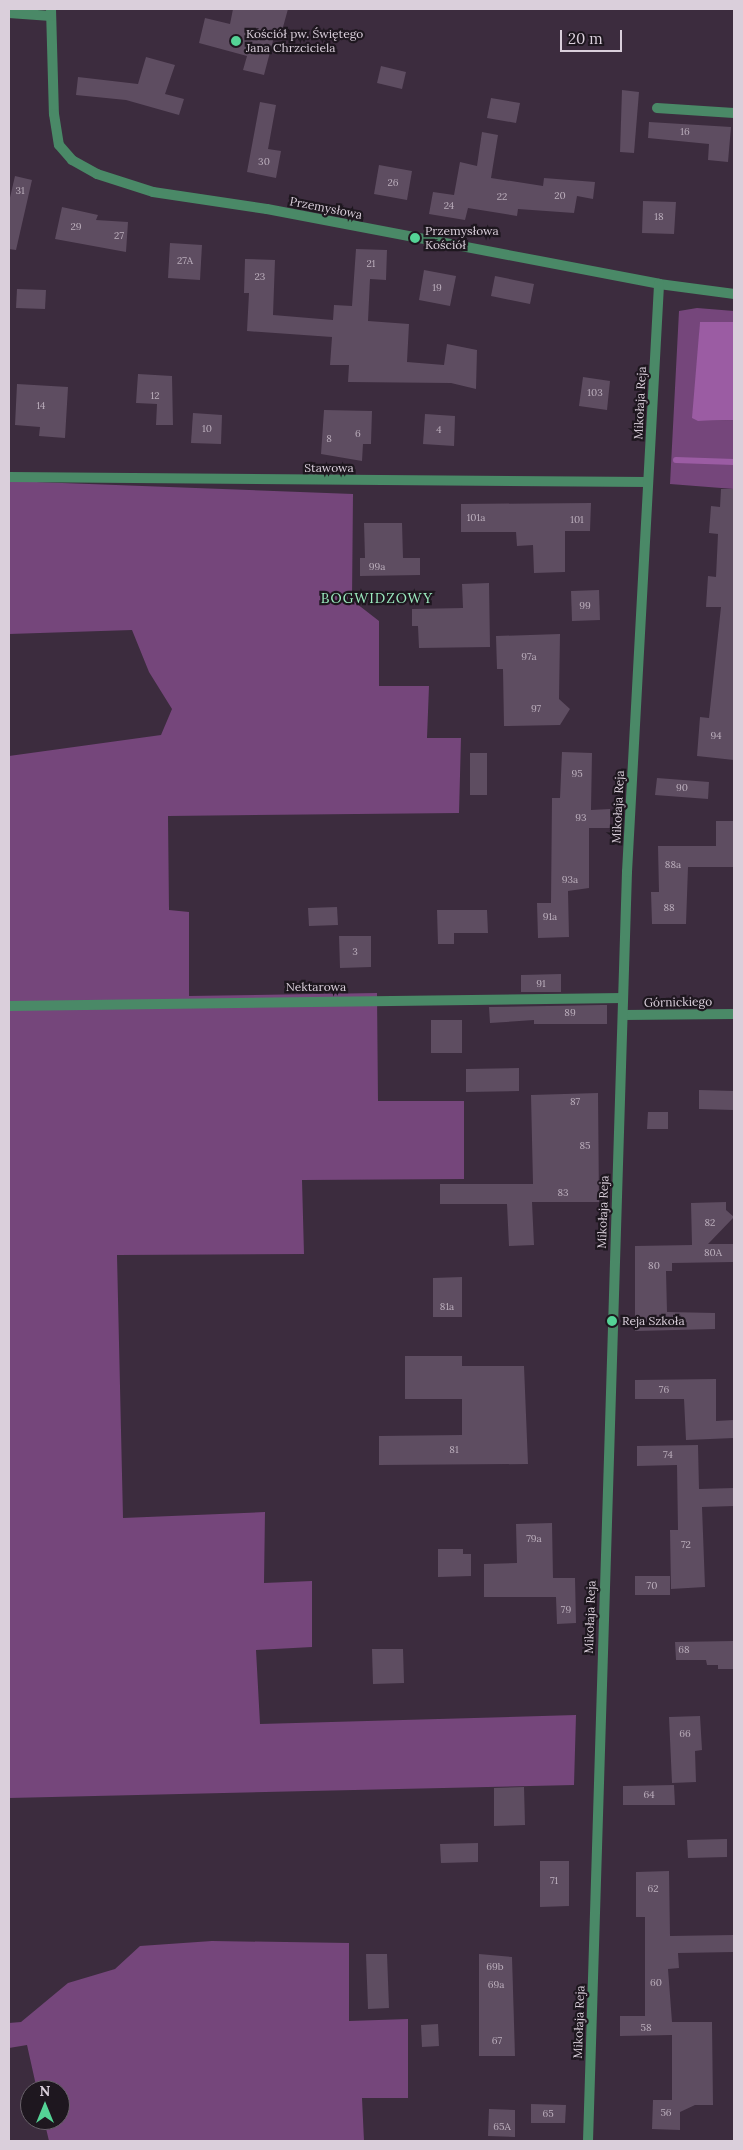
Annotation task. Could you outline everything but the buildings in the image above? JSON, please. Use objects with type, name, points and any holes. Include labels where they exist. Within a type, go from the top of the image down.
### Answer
[{"type":"street","points":[[9,13],[51,12]]},
{"type":"street","name":"Przemysłowa","points":[[51,12],[54,114],[59,145],[72,160],[97,174],[153,192],[267,209],[659,284],[734,294]]},
{"type":"street","points":[[657,108],[734,113]]},
{"type":"street","name":"Mikołaja Reja","points":[[588,2141],[623,998],[659,284]]},
{"type":"street","name":"Stawowa","points":[[9,477],[648,482]]},
{"type":"street","name":"Nektarowa","points":[[9,1006],[623,998]]},
{"type":"street","name":"Górnickiego","points":[[623,1016],[734,1014]]},
{"type":"shaded area","points":[[697,308],[734,311],[734,322],[700,322],[698,421],[734,420],[734,489],[670,484],[679,311]]},
{"type":"shaded area","points":[[700,322],[734,322],[734,420],[698,421],[692,418]]},
{"type":"shaded area","points":[[9,481],[353,494],[352,600],[379,621],[379,686],[429,686],[427,738],[461,738],[459,813],[168,816],[169,910],[189,912],[189,996],[377,993],[378,1101],[464,1101],[464,1179],[302,1180],[304,1254],[117,1255],[123,1518],[265,1512],[264,1583],[312,1581],[312,1647],[256,1650],[260,1724],[576,1715],[574,1785],[9,1798],[9,756],[161,735],[172,709],[149,672],[132,630],[9,634]]},
{"type":"shaded area","points":[[212,1941],[349,1943],[349,2021],[408,2019],[408,2098],[362,2098],[364,2141],[49,2141],[46,2130],[70,2130],[70,2080],[35,2080],[27,2045],[9,2048],[9,2023],[21,2022],[68,1983],[115,1969],[140,1946]]},
{"type":"waterway","points":[[676,460],[734,462]]},
{"type":"place","name":"Kościół pw. Świętego Jana Chrzciciela","points":[[236,41]]},
{"type":"place","name":"Przemysłowa Kościół","points":[[415,238]]},
{"type":"place","name":"Reja Szkoła","points":[[612,1321]]},
{"type":"district","name":"BOGWIDZOWY","points":[[377,598]]}]
